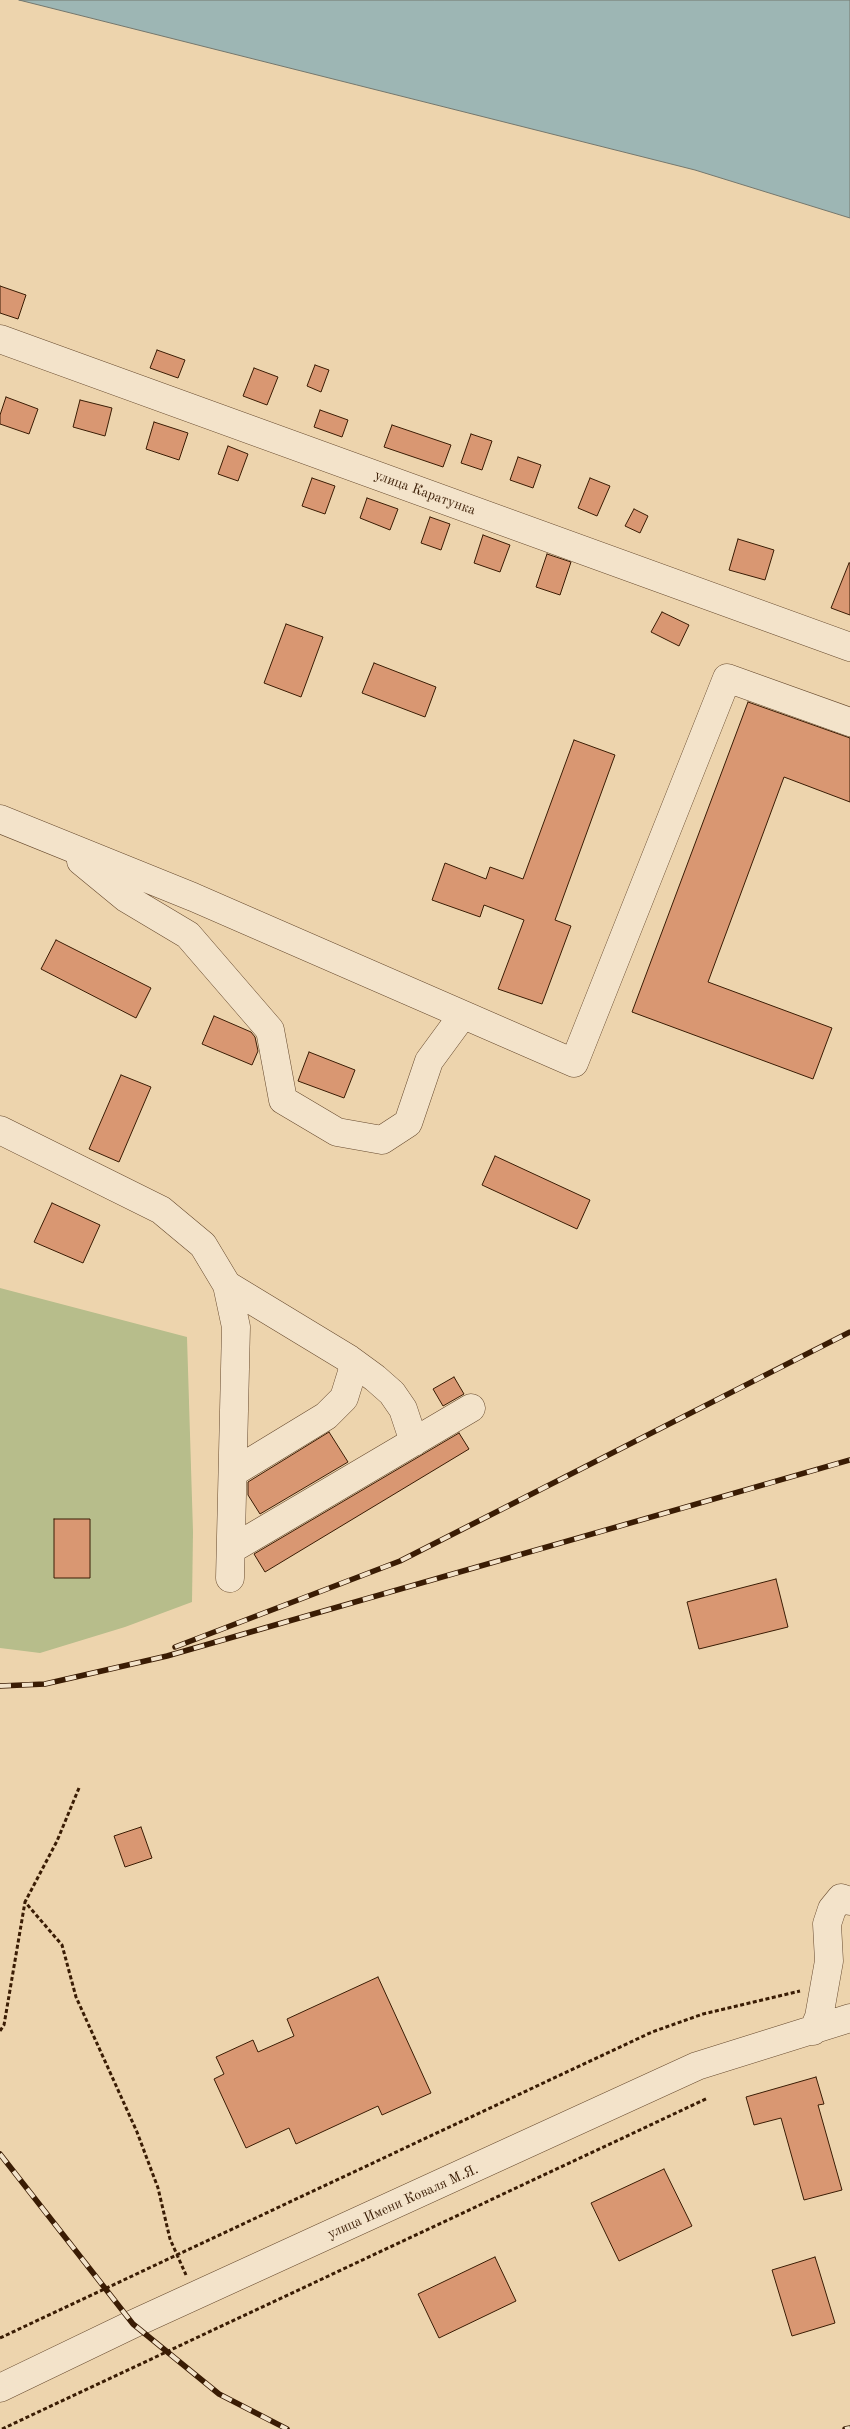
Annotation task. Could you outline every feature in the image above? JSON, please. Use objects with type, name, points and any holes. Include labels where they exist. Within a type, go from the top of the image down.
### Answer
[{"type":"street","name":"улица Каратунка","points":[[0,339],[850,647]]},
{"type":"street","points":[[0,819],[193,896],[462,1016],[574,1063],[727,678],[850,722]]},
{"type":"street","points":[[60,844],[126,898],[188,935],[270,1030],[283,1100],[337,1132],[382,1140],[408,1123],[429,1062],[462,1016]]},
{"type":"street","points":[[0,1130],[161,1210],[204,1245],[227,1285],[236,1327],[230,1578]]},
{"type":"street","points":[[227,1285],[349,1359],[392,1393],[403,1409],[414,1442]]},
{"type":"street","points":[[234,1472],[326,1416],[344,1398],[353,1368],[349,1359]]},
{"type":"street","points":[[232,1549],[471,1408]]},
{"type":"street","points":[[813,2031],[819,2017],[829,1961],[827,1924],[832,1909],[841,1898],[850,1901]]},
{"type":"street","name":"улица Имени Коваля М.Я.","points":[[0,2388],[195,2296],[697,2066],[813,2031],[848,2014]]},
{"type":"path","points":[[0,2031],[4,2026],[25,1902],[57,1840],[79,1788]]},
{"type":"path","points":[[25,1902],[62,1946],[76,1997],[140,2140],[158,2188],[170,2239],[195,2296]]},
{"type":"path","points":[[0,2338],[652,2032],[703,2014],[825,1985]]},
{"type":"path","points":[[2,2429],[708,2098]]},
{"type":"green space","points":[[0,1288],[187,1337],[193,1532],[192,1602],[125,1627],[40,1653],[0,1648]]},
{"type":"water","points":[[19,0],[850,0],[850,218],[695,170]]},
{"type":"building","points":[[0,286],[26,295],[18,319],[0,313]]},
{"type":"building","points":[[157,350],[185,360],[178,378],[150,368]]},
{"type":"building","points":[[315,365],[329,370],[321,392],[307,386]]},
{"type":"building","points":[[254,368],[278,377],[267,405],[243,396]]},
{"type":"building","points":[[6,397],[38,409],[29,434],[0,424],[0,415]]},
{"type":"building","points":[[80,400],[112,408],[105,436],[73,427]]},
{"type":"building","points":[[320,410],[348,420],[342,437],[314,427]]},
{"type":"building","points":[[154,422],[188,433],[179,460],[146,449]]},
{"type":"building","points":[[392,425],[451,445],[443,467],[384,447]]},
{"type":"building","points":[[471,434],[492,441],[482,470],[461,463]]},
{"type":"building","points":[[228,446],[248,454],[238,481],[218,474]]},
{"type":"building","points":[[518,457],[541,465],[533,488],[510,480]]},
{"type":"building","points":[[312,478],[335,486],[325,514],[302,506]]},
{"type":"building","points":[[590,478],[610,486],[597,516],[578,508]]},
{"type":"building","points":[[367,498],[398,509],[390,530],[360,518]]},
{"type":"building","points":[[634,509],[648,516],[640,533],[625,526]]},
{"type":"building","points":[[430,517],[450,524],[441,550],[421,543]]},
{"type":"building","points":[[483,535],[510,545],[500,572],[474,563]]},
{"type":"building","points":[[738,539],[774,550],[765,580],[729,570]]},
{"type":"building","points":[[547,554],[571,562],[560,595],[536,587]]},
{"type":"building","points":[[850,563],[850,615],[831,608]]},
{"type":"building","points":[[662,612],[689,625],[679,646],[651,632]]},
{"type":"building","points":[[286,624],[323,637],[301,697],[264,683]]},
{"type":"building","points":[[374,663],[436,687],[425,717],[362,693]]},
{"type":"building","points":[[748,702],[850,738],[850,802],[784,777],[708,982],[832,1028],[813,1079],[632,1012]]},
{"type":"building","points":[[574,740],[615,755],[555,920],[571,926],[542,1004],[498,989],[524,920],[484,905],[480,917],[432,900],[445,863],[486,879],[490,867],[523,879]]},
{"type":"building","points":[[56,940],[151,988],[136,1018],[41,969]]},
{"type":"building","points":[[214,1016],[251,1032],[255,1037],[258,1051],[252,1065],[202,1044]]},
{"type":"building","points":[[309,1052],[355,1070],[344,1098],[298,1081]]},
{"type":"building","points":[[121,1075],[151,1087],[119,1162],[89,1149]]},
{"type":"building","points":[[495,1156],[590,1200],[577,1229],[482,1185]]},
{"type":"building","points":[[52,1203],[100,1225],[83,1263],[34,1242]]},
{"type":"building","points":[[454,1377],[464,1394],[443,1406],[433,1389]]},
{"type":"building","points":[[329,1432],[348,1462],[260,1514],[248,1495],[248,1482]]},
{"type":"building","points":[[459,1433],[469,1449],[265,1572],[254,1554]]},
{"type":"building","points":[[54,1519],[90,1519],[90,1578],[54,1578]]},
{"type":"building","points":[[776,1579],[788,1627],[699,1649],[687,1602]]},
{"type":"building","points":[[141,1827],[152,1858],[125,1867],[114,1836]]},
{"type":"building","points":[[378,1977],[431,2093],[382,2115],[378,2106],[296,2144],[289,2128],[246,2148],[214,2079],[224,2074],[216,2057],[253,2040],[258,2052],[294,2036],[287,2019]]},
{"type":"building","points":[[816,2077],[824,2104],[818,2105],[842,2190],[804,2200],[781,2118],[754,2125],[746,2097]]},
{"type":"building","points":[[664,2169],[692,2226],[619,2261],[591,2203]]},
{"type":"building","points":[[495,2257],[516,2301],[439,2338],[418,2294]]},
{"type":"building","points":[[815,2257],[835,2323],[792,2336],[772,2270]]},
{"type":"railway","points":[[175,1647],[400,1561],[850,1332]]},
{"type":"railway","points":[[0,1686],[45,1684],[167,1656],[850,1460]]},
{"type":"railway","points":[[0,2154],[133,2324],[219,2394],[287,2429]]},
{"type":"railway","points":[[845,2429],[850,2428]]}]
